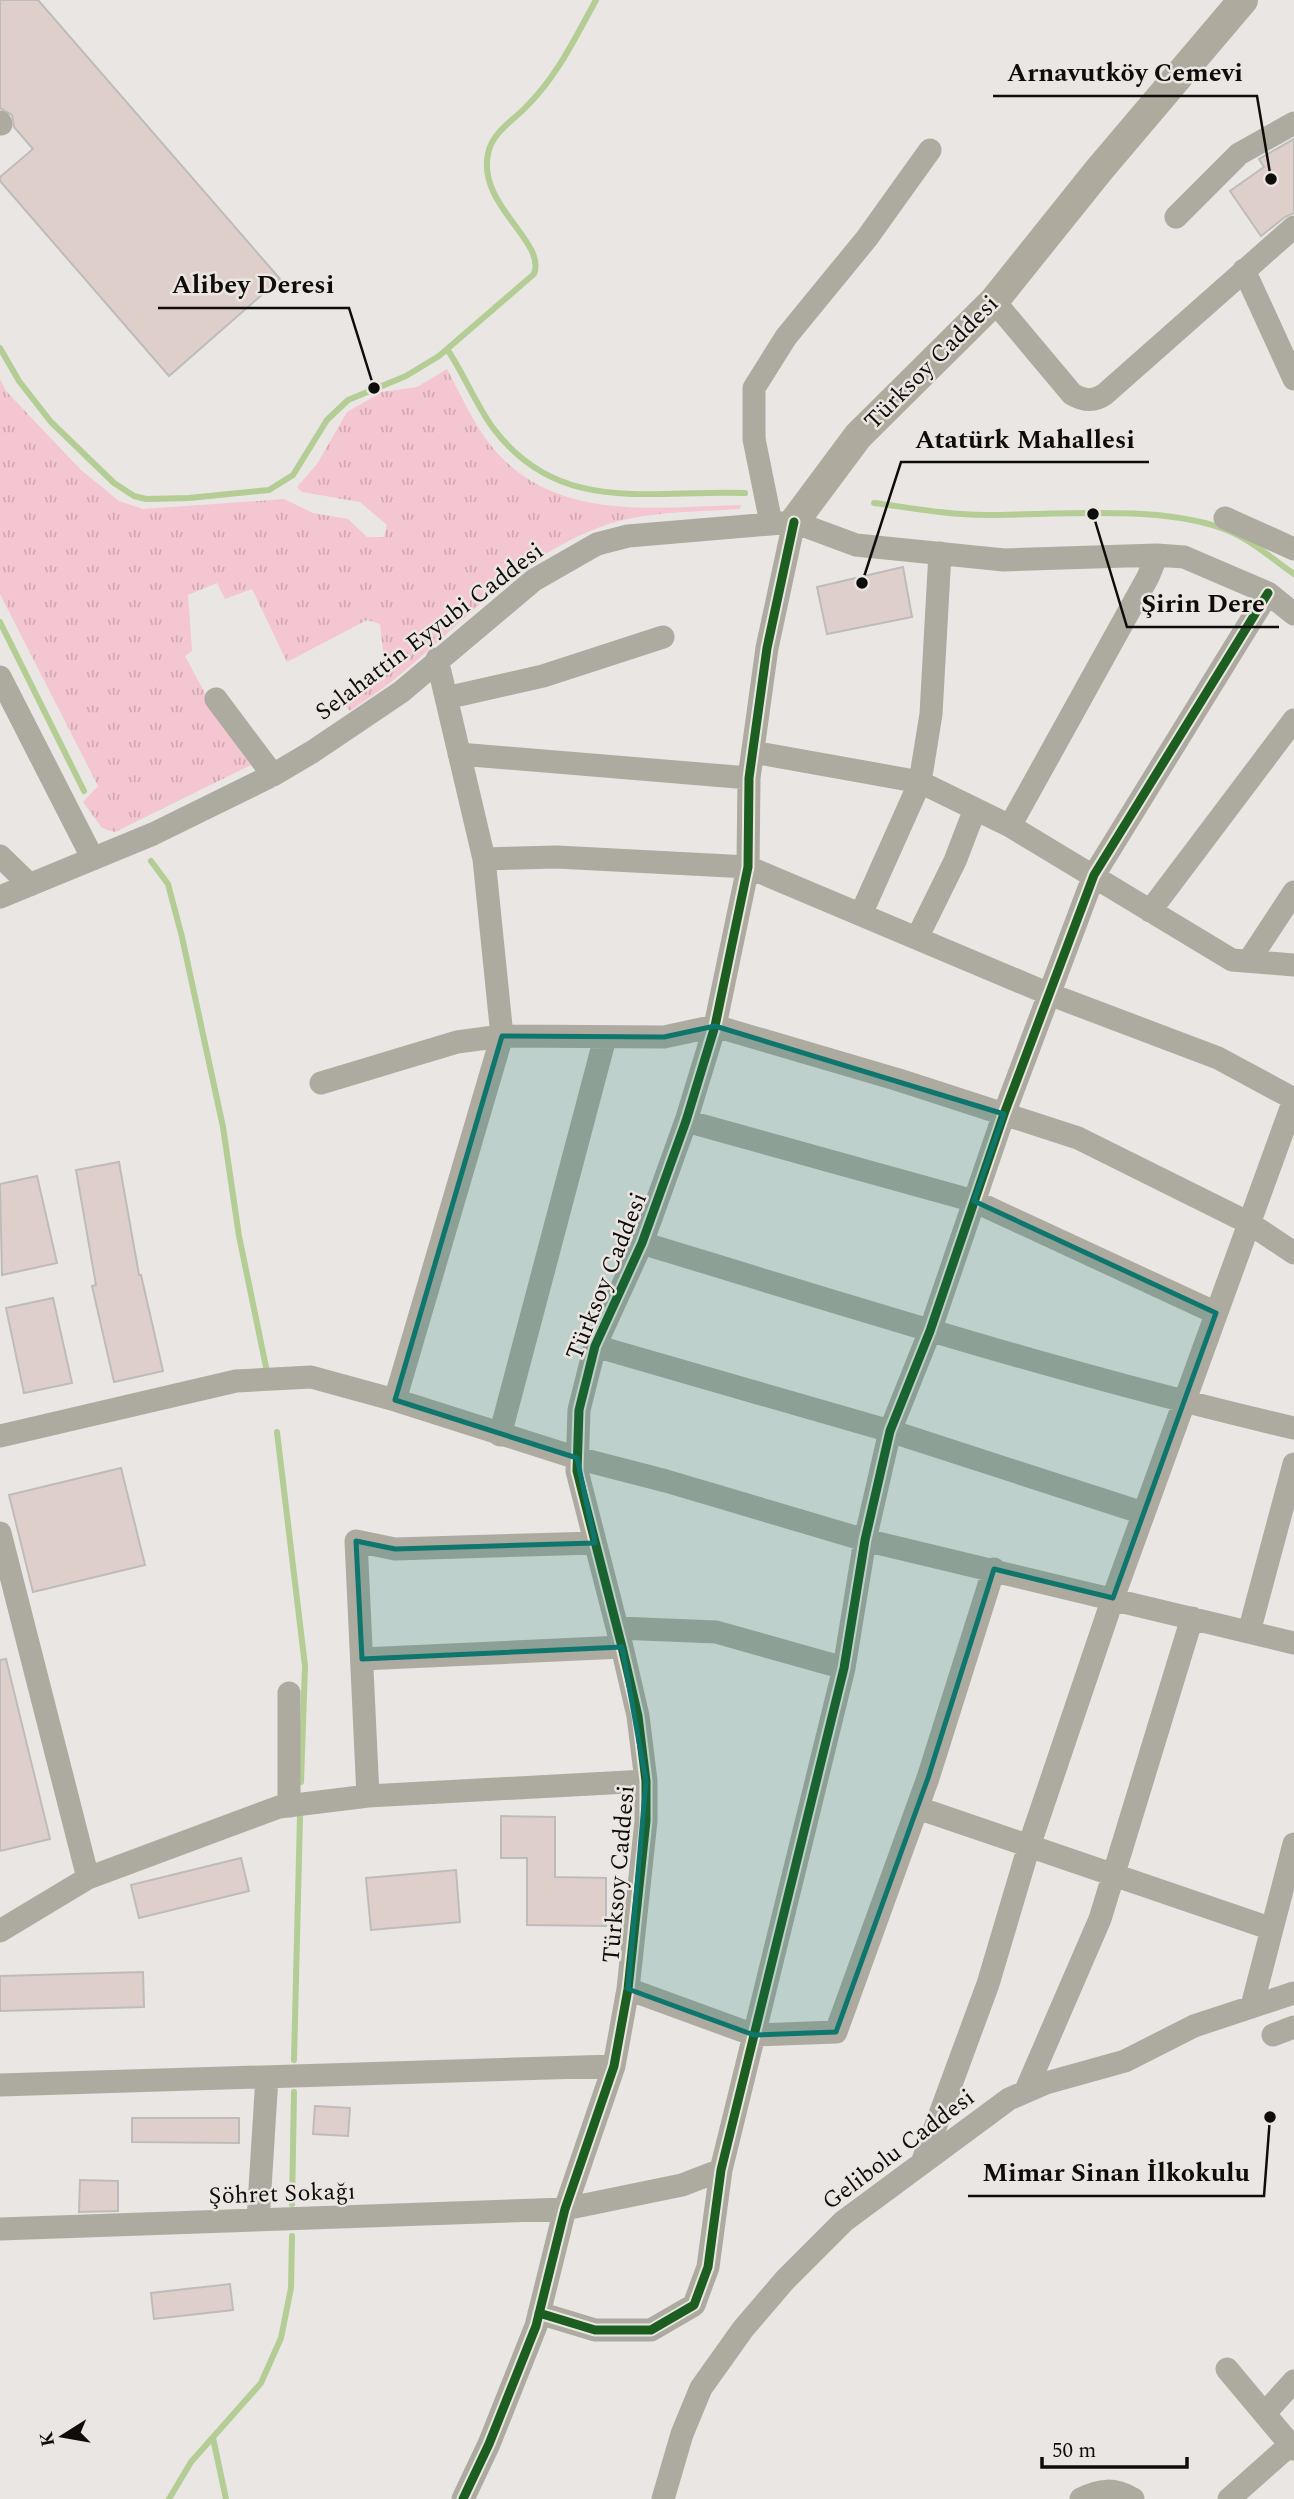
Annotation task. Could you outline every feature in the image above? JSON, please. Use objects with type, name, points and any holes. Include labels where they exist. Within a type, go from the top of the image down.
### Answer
[{"type":"main road","name":"Türksoy Caddesi","points":[[783,522],[858,436],[994,301],[1098,170],[1243,0]]},
{"type":"street","points":[[1176,217],[1239,154],[1294,123]]},
{"type":"street","points":[[930,150],[867,237],[786,338],[754,388],[754,439],[783,522],[856,545],[1004,560],[1157,555],[1184,557],[1268,593],[1294,614]]},
{"type":"street","points":[[994,301],[1072,394],[1080,398],[1094,399],[1105,394],[1294,227]]},
{"type":"street","points":[[1244,270],[1294,379]]},
{"type":"street","points":[[1225,518],[1294,549]]},
{"type":"street","name":"Selahattin Eyyubi Caddesi","points":[[0,897],[153,834],[273,775],[312,752],[401,692],[534,580],[597,544],[628,536],[783,522]]},
{"type":"street","name":"Türksoy Caddesi","points":[[463,2499],[489,2444],[539,2313],[565,2209],[614,2066],[628,1989],[646,1821],[646,1781],[638,1716],[577,1471],[579,1410],[595,1346],[642,1243],[686,1121],[715,1026],[748,867],[749,778],[783,522]]},
{"type":"street","points":[[861,914],[920,782],[931,714],[940,553]]},
{"type":"street","points":[[1010,826],[1148,578],[1157,555]]},
{"type":"street","points":[[539,2313],[595,2330],[651,2330],[694,2305],[708,2267],[721,2170],[844,1668],[865,1540],[890,1431],[929,1331],[1004,1114],[1094,875],[1268,593]]},
{"type":"street","points":[[446,698],[543,676],[663,638]]},
{"type":"street","points":[[394,1400],[502,1036],[484,859],[437,659]]},
{"type":"street","points":[[0,677],[93,859]]},
{"type":"street","points":[[216,699],[273,775]]},
{"type":"street","points":[[1150,911],[1294,720]]},
{"type":"street","points":[[753,752],[920,782],[1010,826],[1232,960],[1250,959],[1294,965]]},
{"type":"street","points":[[459,754],[749,778]]},
{"type":"street","points":[[917,938],[955,861],[975,808]]},
{"type":"street","points":[[0,856],[30,886]]},
{"type":"street","points":[[484,859],[557,857],[748,867],[1049,994],[1218,1058],[1294,1099],[1113,1598],[1029,1846],[988,1984],[922,2163]]},
{"type":"street","points":[[1250,959],[1294,892]]},
{"type":"street","points":[[321,1083],[457,1042],[502,1036],[664,1037],[715,1026],[1078,1138],[1249,1223],[1294,1253]]},
{"type":"street","points":[[500,1436],[606,1038]]},
{"type":"street","points":[[686,1121],[974,1201],[1216,1313]]},
{"type":"street","points":[[642,1243],[929,1331],[1184,1402],[1294,1427]]},
{"type":"street","points":[[595,1346],[890,1431],[1143,1513]]},
{"type":"street","points":[[0,1436],[236,1381],[311,1377],[394,1400],[500,1436],[666,1481],[865,1540],[1294,1643]]},
{"type":"street","points":[[1249,1632],[1294,1464]]},
{"type":"street","points":[[0,1533],[88,1878]]},
{"type":"street","points":[[368,1796],[356,1541],[395,1549],[594,1543]]},
{"type":"street","points":[[628,1989],[754,2035],[836,2032],[918,1808],[994,1569]]},
{"type":"street","points":[[1026,2090],[1100,1919],[1192,1618]]},
{"type":"street","points":[[362,1659],[620,1637],[716,1632],[844,1668]]},
{"type":"street","points":[[289,1692],[289,1806]]},
{"type":"street","points":[[0,1931],[88,1878],[289,1806],[368,1796],[646,1781]]},
{"type":"street","points":[[918,1808],[1272,1928]]},
{"type":"street","points":[[1252,2006],[1294,1844]]},
{"type":"street","name":"Gelibolu Caddesi","points":[[663,2499],[692,2406],[701,2388],[735,2340],[825,2238],[922,2163],[1009,2099],[1026,2090],[1125,2061],[1194,2026],[1294,1993]]},
{"type":"street","points":[[0,2084],[614,2066]]},
{"type":"street","points":[[258,2220],[267,2077]]},
{"type":"street","name":"Şöhret Sokağı","points":[[0,2230],[565,2209],[682,2185],[721,2170]]},
{"type":"street","points":[[1227,2368],[1292,2447],[1229,2499]]},
{"type":"street","points":[[1265,2413],[1294,2381]]},
{"type":"street","points":[[1081,2499],[1105,2490],[1119,2491],[1133,2499]]},
{"type":"highlighted area","points":[[715,1026],[1004,1114],[974,1201],[1216,1313],[1113,1598],[994,1569],[928,1778],[836,2032],[754,2035],[628,1989],[646,1781],[622,1647],[362,1659],[356,1541],[395,1549],[595,1543],[577,1458],[395,1400],[502,1036],[664,1037]]},
{"type":"green space","points":[[447,369],[492,447],[517,471],[545,488],[575,499],[607,505],[640,508],[741,505],[740,509],[636,517],[574,538],[547,553],[496,590],[396,678],[350,711],[344,704],[386,678],[380,624],[367,620],[287,662],[252,589],[225,599],[217,583],[188,595],[192,651],[185,656],[223,727],[251,765],[115,832],[102,828],[83,802],[98,786],[0,594],[0,379],[6,391],[81,470],[119,501],[143,509],[284,499],[313,513],[348,519],[367,537],[384,537],[387,525],[360,502],[302,492],[297,487],[317,464],[347,412],[382,392],[417,387]]},
{"type":"building","points":[[0,0],[38,0],[280,279],[169,376],[0,181],[0,177],[33,149],[14,127],[12,115],[0,108]]},
{"type":"building","points":[[1294,139],[1294,213],[1261,236],[1230,191],[1264,167],[1259,159]]},
{"type":"building","points":[[903,567],[912,617],[827,634],[817,587]]},
{"type":"building","points":[[119,1162],[139,1275],[163,1371],[114,1382],[92,1286],[96,1285],[76,1170]]},
{"type":"building","points":[[37,1176],[57,1263],[2,1275],[0,1184]]},
{"type":"building","points":[[53,1298],[72,1383],[24,1393],[6,1308]]},
{"type":"building","points":[[121,1468],[145,1565],[33,1592],[9,1495]]},
{"type":"building","points":[[6,1659],[50,1839],[0,1851],[0,1660]]},
{"type":"building","points":[[501,1816],[555,1817],[555,1877],[606,1878],[606,1926],[527,1925],[527,1858],[501,1858]]},
{"type":"building","points":[[241,1858],[249,1891],[139,1918],[131,1885]]},
{"type":"building","points":[[456,1870],[460,1922],[371,1930],[366,1878]]},
{"type":"building","points":[[143,1972],[144,2007],[0,2011],[0,1976]]},
{"type":"building","points":[[315,2106],[350,2108],[348,2136],[313,2134]]},
{"type":"building","points":[[132,2118],[239,2118],[239,2143],[132,2142]]},
{"type":"building","points":[[80,2180],[118,2181],[118,2211],[79,2212]]},
{"type":"building","points":[[230,2284],[233,2310],[154,2319],[151,2293]]},
{"type":"waterway","points":[[0,348],[19,381],[51,422],[114,483],[134,496],[146,499],[189,498],[269,490],[293,475],[327,420],[348,400],[406,376],[439,356],[534,274],[535,262],[531,249],[492,190],[487,172],[488,154],[498,134],[547,83],[596,0]]},
{"type":"waterway","points":[[447,349],[493,428],[519,456],[547,475],[577,487],[609,492],[745,493]]},
{"type":"waterway","points":[[874,503],[972,515],[1105,513],[1167,516],[1221,528],[1241,537],[1294,574]]},
{"type":"waterway","points":[[0,622],[84,791]]},
{"type":"waterway","points":[[151,861],[168,884],[182,937],[223,1127],[239,1236],[266,1367]]},
{"type":"waterway","points":[[277,1432],[305,1666],[301,1782]]},
{"type":"waterway","points":[[294,2060],[300,1816]]},
{"type":"waterway","points":[[292,2204],[294,2092]]},
{"type":"waterway","points":[[169,2499],[191,2462],[261,2383],[281,2338],[291,2288],[292,2236]]},
{"type":"waterway","points":[[213,2438],[226,2499]]},
{"type":"cycle path","points":[[463,2499],[489,2444],[536,2326],[565,2209],[614,2066],[628,1989],[646,1821],[646,1781],[638,1716],[577,1471],[579,1410],[595,1346],[642,1243],[686,1121],[715,1026],[748,867],[749,778],[767,648],[794,522]]},
{"type":"cycle path","points":[[539,2313],[595,2330],[651,2330],[694,2305],[708,2267],[721,2170],[844,1668],[865,1540],[890,1431],[930,1331],[1004,1114],[1094,875],[1268,593]]},
{"type":"place","name":"Arnavutköy Cemevi","points":[[1271,179]]},
{"type":"place","name":"Alibey Deresi","points":[[374,388]]},
{"type":"place","name":"Şirin Dere","points":[[1093,514]]},
{"type":"place","name":"Atatürk Mahallesi","points":[[862,583]]},
{"type":"place","name":"Mimar Sinan İlkokulu","points":[[1270,2117]]}]
